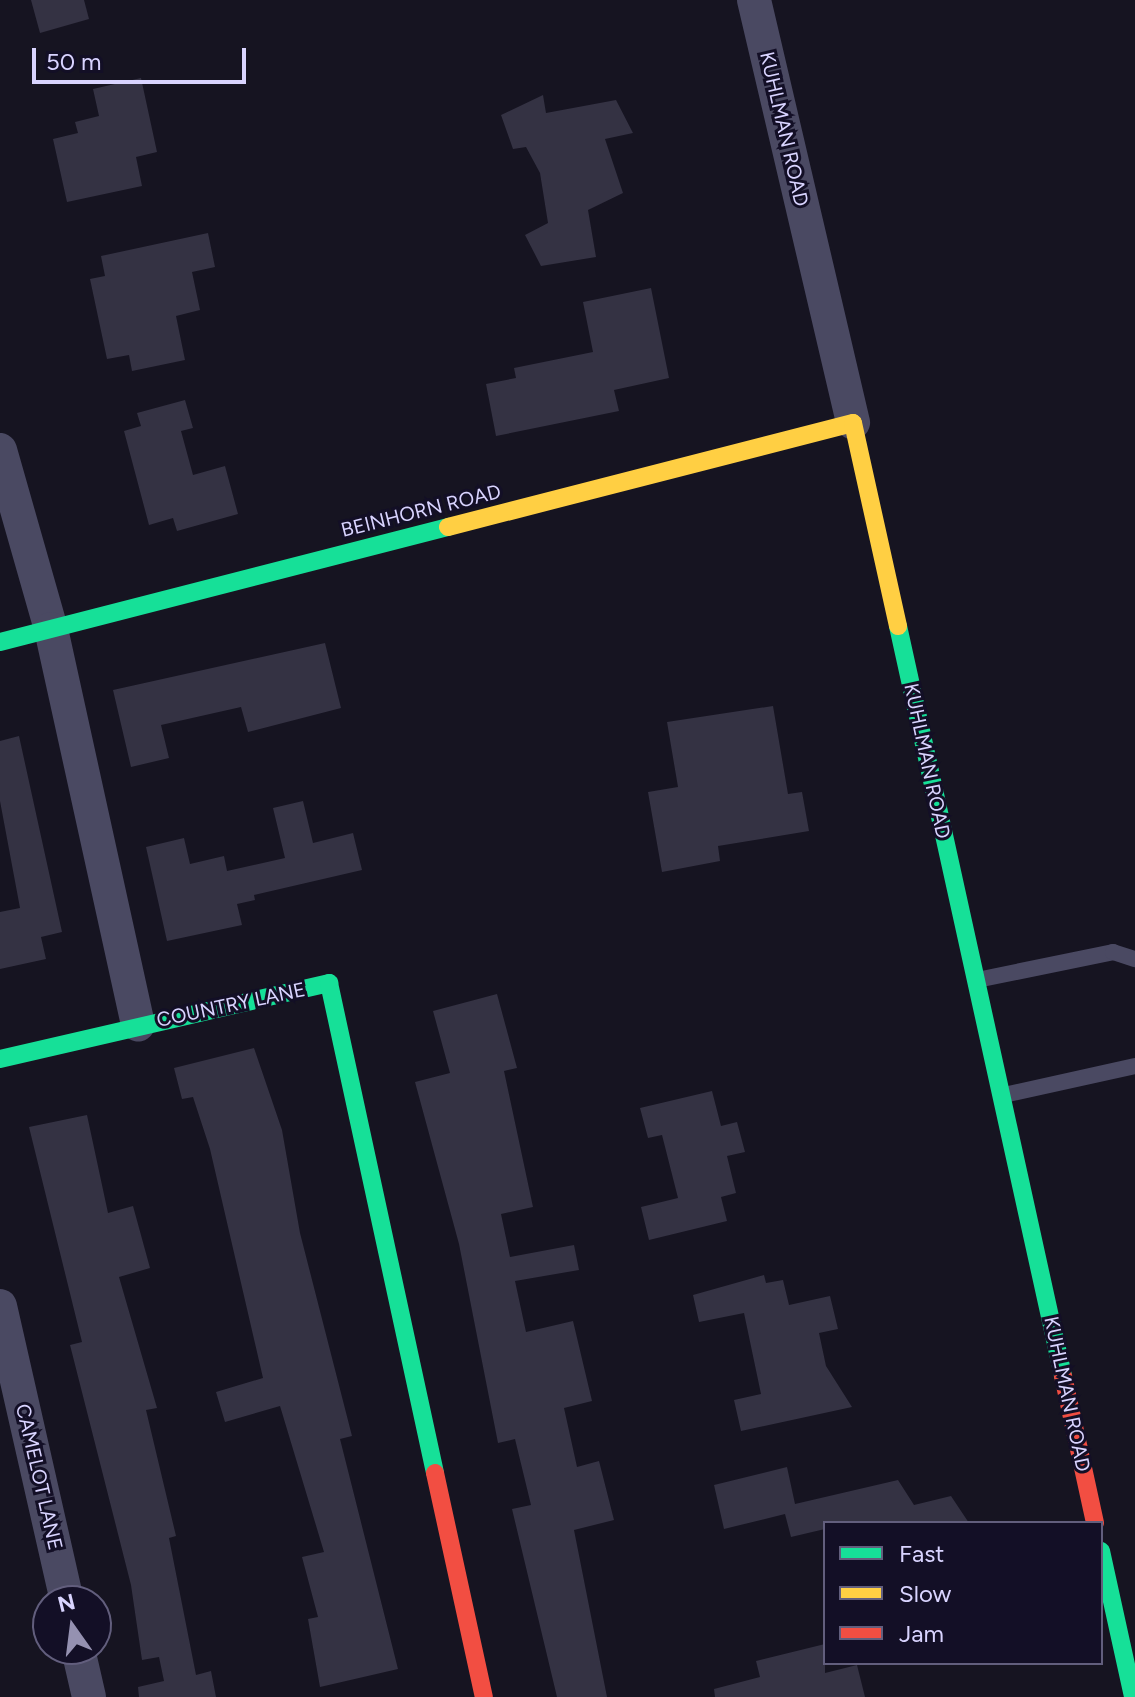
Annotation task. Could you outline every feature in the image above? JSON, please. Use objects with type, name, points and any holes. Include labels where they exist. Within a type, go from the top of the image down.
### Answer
[{"type":"street","name":"KUHLMAN ROAD","points":[[754,0],[853,423],[1095,1521]]},
{"type":"street","name":"BEINHORN ROAD","points":[[0,642],[853,423]]},
{"type":"street","name":"COUNTRY LANE","points":[[0,450],[51,629],[138,1025],[329,983],[484,1697]]},
{"type":"street","points":[[0,1059],[138,1025]]},
{"type":"street","name":"CAMELOT LANE","points":[[0,1306],[63,1585]]},
{"type":"street","points":[[1103,1560],[1133,1697]]},
{"type":"street","points":[[82,1665],[89,1697]]},
{"type":"lane","points":[[975,980],[1113,952],[1135,959]]},
{"type":"lane","points":[[1001,1095],[1135,1066]]},
{"type":"building","points":[[31,0],[84,0],[89,19],[40,33]]},
{"type":"building","points":[[141,78],[157,152],[136,157],[142,186],[67,202],[53,139],[78,133],[75,122],[99,116],[93,89]]},
{"type":"building","points":[[543,95],[546,113],[616,100],[633,133],[605,139],[623,193],[588,210],[596,257],[541,266],[525,235],[548,223],[540,173],[526,147],[513,149],[501,115]]},
{"type":"building","points":[[208,233],[215,267],[192,272],[200,310],[176,316],[185,360],[132,371],[129,355],[107,359],[90,279],[105,276],[101,256]]},
{"type":"building","points":[[651,288],[669,378],[614,390],[619,411],[496,436],[486,384],[516,378],[514,368],[593,352],[583,302]]},
{"type":"building","points":[[185,400],[193,428],[181,431],[193,475],[225,466],[238,514],[177,531],[173,518],[149,525],[124,431],[141,426],[137,413]]},
{"type":"building","points":[[325,643],[341,708],[248,732],[241,707],[161,725],[169,758],[131,767],[113,690]]},
{"type":"building","points":[[773,706],[788,794],[802,792],[809,831],[718,846],[720,861],[662,872],[648,792],[678,787],[667,722]]},
{"type":"building","points":[[19,736],[62,932],[41,937],[46,959],[0,969],[0,912],[20,908],[0,801],[0,741]]},
{"type":"building","points":[[303,801],[313,843],[353,833],[362,870],[254,895],[255,900],[237,904],[242,925],[167,941],[146,847],[184,838],[190,864],[224,856],[227,871],[285,858],[273,808]]},
{"type":"building","points":[[497,994],[517,1068],[504,1071],[533,1207],[501,1214],[510,1257],[574,1245],[579,1270],[515,1281],[526,1332],[573,1321],[592,1401],[564,1408],[577,1467],[599,1461],[614,1520],[574,1530],[607,1697],[557,1697],[512,1509],[531,1505],[515,1439],[498,1443],[459,1244],[415,1082],[450,1073],[433,1011]]},
{"type":"building","points":[[254,1048],[282,1130],[300,1233],[352,1436],[340,1439],[398,1669],[320,1687],[308,1619],[318,1617],[302,1557],[324,1552],[280,1406],[225,1422],[216,1392],[263,1378],[210,1149],[193,1097],[182,1099],[174,1068]]},
{"type":"building","points":[[712,1091],[721,1126],[737,1122],[745,1152],[727,1156],[736,1193],[721,1197],[727,1221],[649,1240],[641,1207],[678,1198],[662,1135],[648,1138],[640,1108]]},
{"type":"building","points":[[87,1115],[108,1213],[133,1206],[150,1268],[119,1277],[157,1408],[146,1410],[176,1536],[169,1538],[196,1675],[211,1671],[216,1697],[139,1697],[138,1687],[164,1681],[159,1657],[142,1660],[131,1585],[70,1345],[82,1342],[29,1127]]},
{"type":"building","points":[[764,1275],[766,1283],[783,1280],[789,1305],[830,1296],[838,1329],[819,1333],[826,1366],[852,1407],[741,1431],[734,1400],[761,1394],[744,1313],[699,1322],[693,1295]]},
{"type":"building","points":[[787,1467],[795,1504],[898,1480],[914,1505],[951,1496],[968,1521],[823,1521],[823,1529],[791,1537],[785,1514],[724,1529],[714,1485]]},
{"type":"building","points":[[823,1644],[825,1673],[857,1665],[865,1697],[715,1697],[714,1689],[760,1677],[756,1661]]},
{"type":"traffic: fast","points":[[0,642],[448,527]]},
{"type":"traffic: fast","points":[[898,626],[1063,1376]]},
{"type":"traffic: fast","points":[[0,1059],[329,983],[435,1473]]},
{"type":"traffic: fast","points":[[1103,1560],[1133,1697]]},
{"type":"traffic: slow","points":[[448,527],[853,423],[898,626]]},
{"type":"traffic: jam","points":[[1063,1376],[1095,1521]]},
{"type":"traffic: jam","points":[[435,1473],[484,1697]]}]
